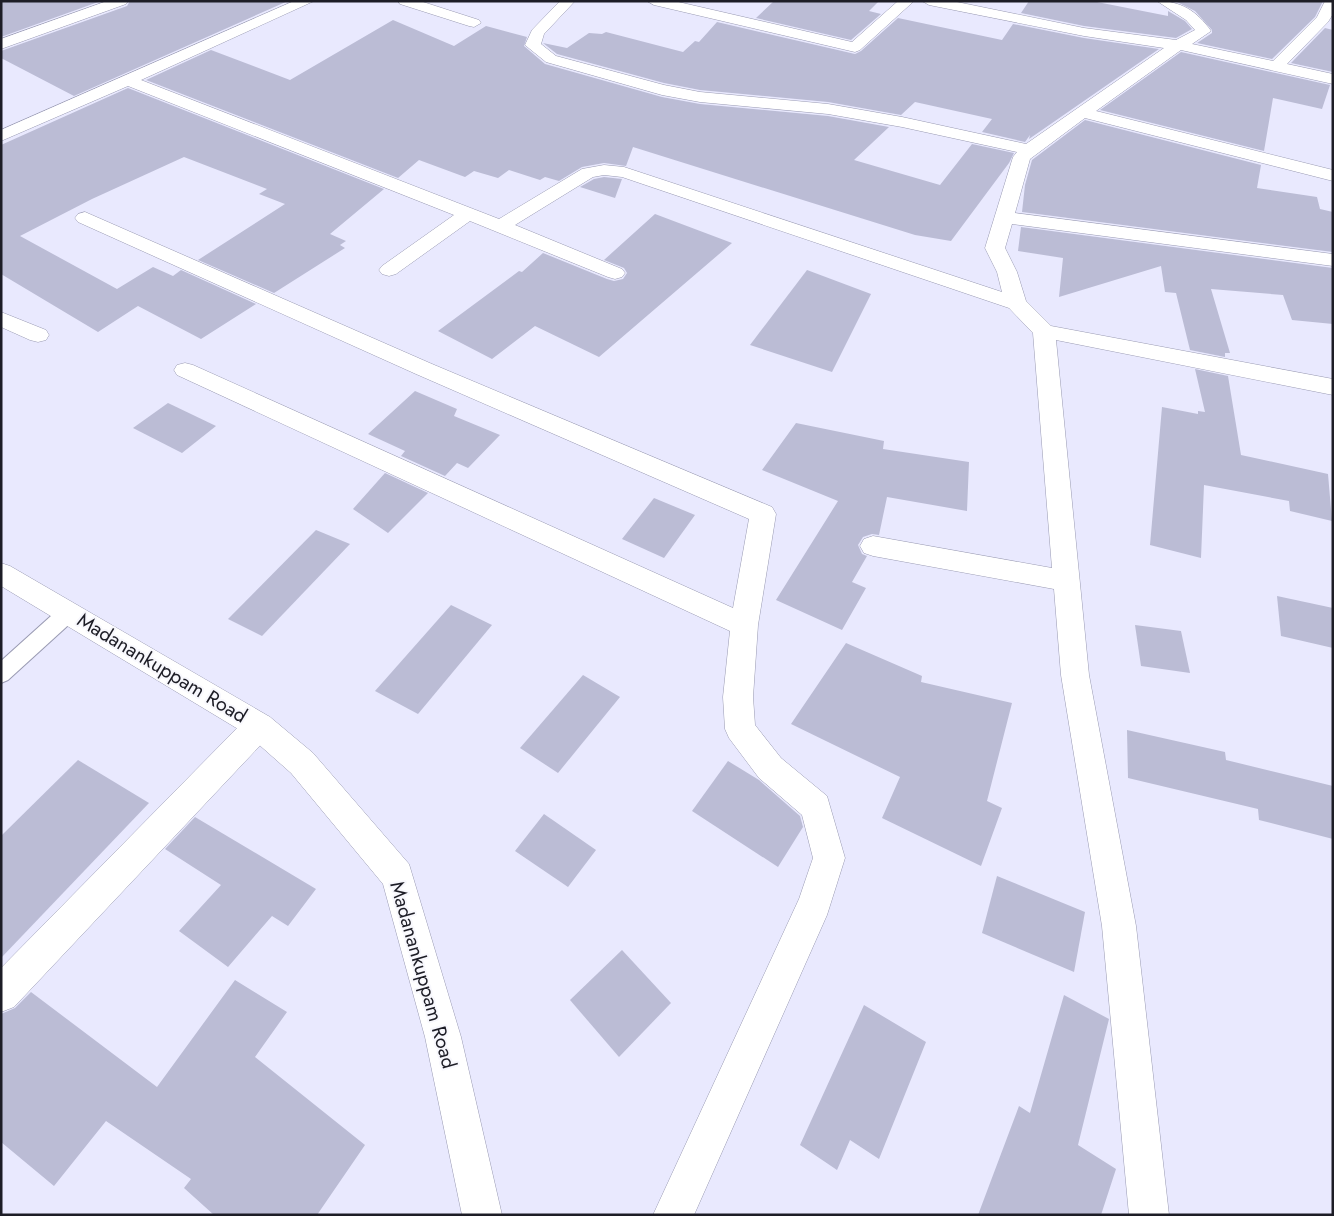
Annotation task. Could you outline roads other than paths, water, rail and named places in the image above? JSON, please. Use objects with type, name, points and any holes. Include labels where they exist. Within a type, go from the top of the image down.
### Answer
[{"type":"street","points":[[1,44],[121,1]]},
{"type":"street","points":[[1,136],[129,82],[307,1]]},
{"type":"street","points":[[405,1],[474,23]]},
{"type":"street","points":[[568,1],[537,34],[533,45],[551,59],[662,90],[700,96],[828,109],[902,122],[1029,150]]},
{"type":"street","points":[[654,1],[855,47],[907,1]]},
{"type":"street","points":[[929,1],[1084,32],[1178,45],[1333,79]]},
{"type":"street","points":[[1016,303],[1007,272],[995,248],[1022,157],[1081,112],[1178,45],[1204,31],[1191,17],[1164,1]]},
{"type":"street","points":[[1277,66],[1328,20],[1332,1]]},
{"type":"street","points":[[129,82],[500,226],[615,274]]},
{"type":"street","points":[[1081,112],[1333,176]]},
{"type":"street","points":[[500,226],[588,173],[604,170],[624,172],[1016,303],[1044,331],[1333,387]]},
{"type":"street","points":[[388,270],[467,214]]},
{"type":"street","points":[[1004,217],[1333,260]]},
{"type":"street","points":[[85,218],[433,373],[763,514],[744,625],[738,697],[740,729],[770,768],[816,807],[829,858],[815,903],[673,1215]]},
{"type":"street","points":[[1,319],[38,335]]},
{"type":"street","points":[[1044,331],[1075,676],[1119,926],[1149,1215]]},
{"type":"street","points":[[185,370],[744,625]]},
{"type":"street","points":[[873,546],[1066,581]]},
{"type":"street","name":"Madanankuppam Road","points":[[1,573],[259,726],[302,763],[397,876],[443,1037],[482,1215]]},
{"type":"street","points":[[1,994],[259,726]]},
{"type":"lane","points":[[1,674],[68,613]]}]
